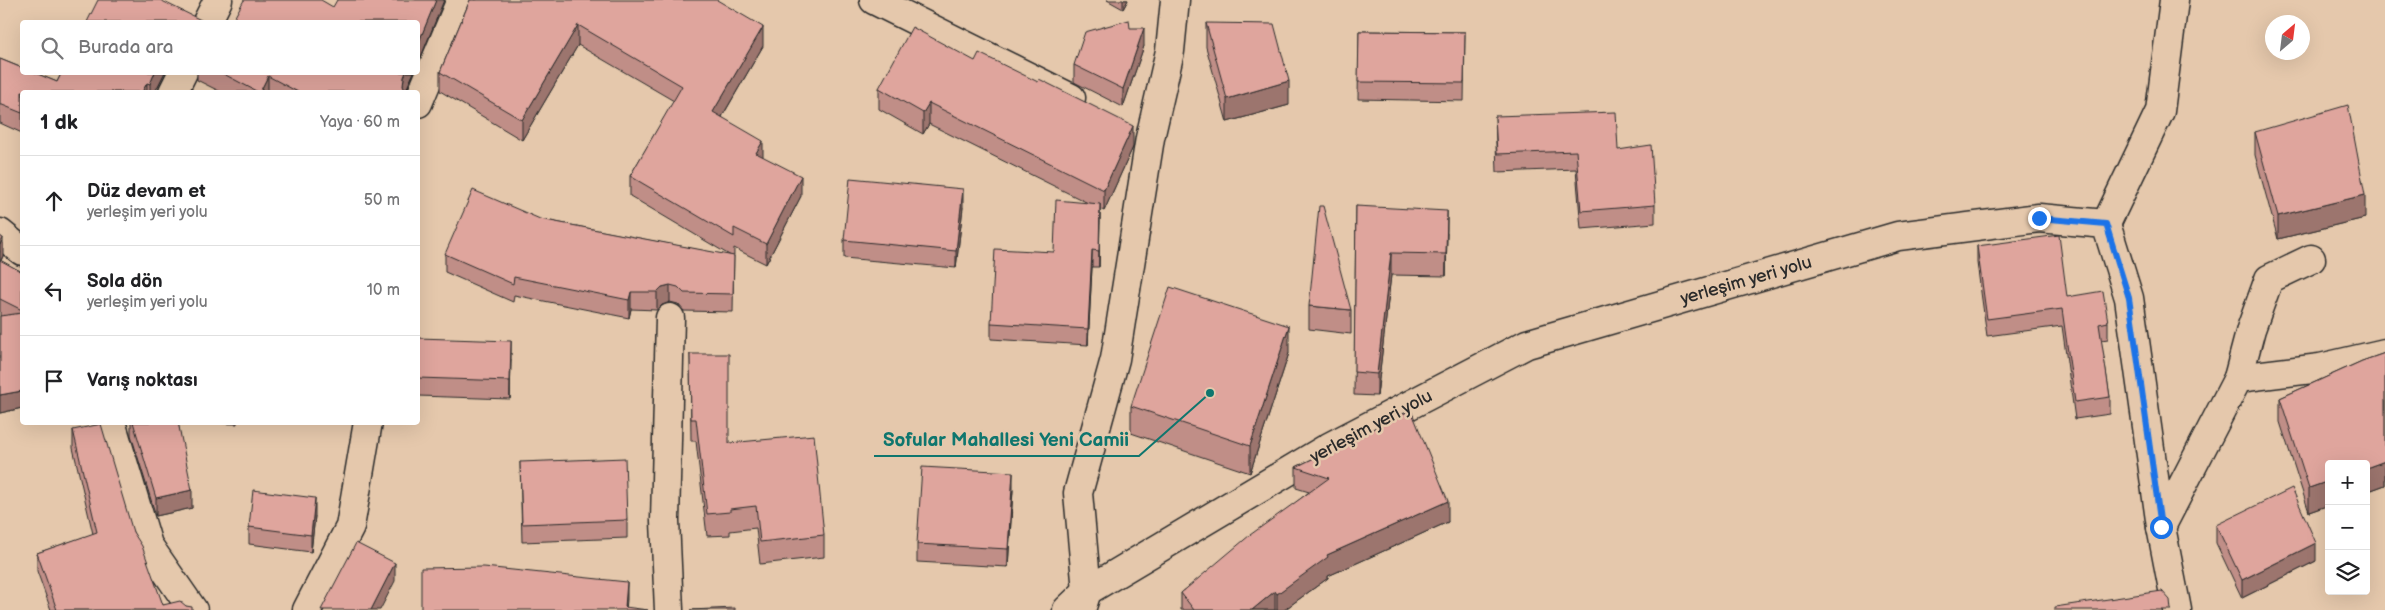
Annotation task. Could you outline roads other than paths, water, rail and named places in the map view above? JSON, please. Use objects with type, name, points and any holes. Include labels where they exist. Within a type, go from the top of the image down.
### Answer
[{"type":"street","points":[[208,20],[218,0]]},
{"type":"street","points":[[420,98],[461,0]]},
{"type":"street","points":[[874,0],[1090,108]]},
{"type":"street","points":[[1084,601],[1078,493],[1115,359],[1150,138],[1170,51],[1176,0]]},
{"type":"street","points":[[2174,0],[2160,111],[2106,224],[2129,298],[2161,527],[2177,610]]},
{"type":"street","points":[[174,90],[182,75]]},
{"type":"street","points":[[1125,125],[1150,138]]},
{"type":"street","name":"yerleşim yeri yolu","points":[[1067,610],[1329,447],[1527,344],[1898,236],[2039,218],[2106,224]]},
{"type":"street","points":[[0,233],[20,249]]},
{"type":"street","points":[[2161,527],[2238,378],[2251,329],[2269,279],[2311,260]]},
{"type":"street","points":[[669,610],[665,522],[670,318]]},
{"type":"street","points":[[2238,378],[2320,368],[2385,353]]},
{"type":"street","points":[[112,425],[148,545],[193,610]]},
{"type":"street","points":[[307,610],[350,527],[367,425]]},
{"type":"place","name":"Sofular Mahallesi Yeni Camii","points":[[1210,393]]}]
